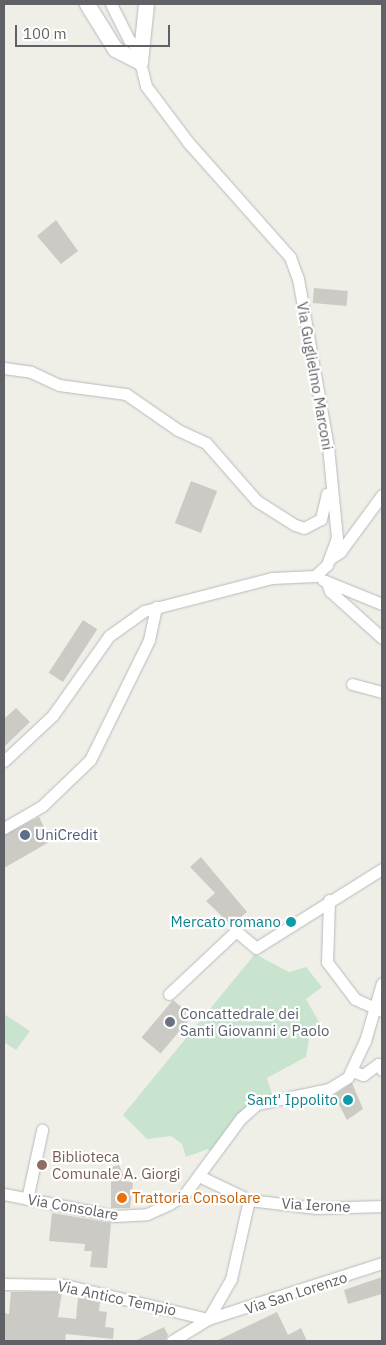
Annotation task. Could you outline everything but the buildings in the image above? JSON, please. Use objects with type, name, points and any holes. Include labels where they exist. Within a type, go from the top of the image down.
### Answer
[{"type":"main road","points":[[87,4],[115,49],[140,56],[146,4]]},
{"type":"street","points":[[111,4],[129,40],[140,56]]},
{"type":"street","name":"Via Guglielmo Marconi","points":[[140,56],[146,86],[188,142],[290,257],[298,279],[332,479],[337,538],[329,559],[315,576]]},
{"type":"street","points":[[4,368],[31,372],[59,385],[126,394],[178,430],[206,443],[257,501],[295,525],[304,528],[321,519],[332,479]]},
{"type":"street","points":[[329,559],[340,552],[382,495]]},
{"type":"street","points":[[4,761],[54,715],[109,636],[156,607],[272,578],[315,576],[327,583],[382,604]]},
{"type":"street","points":[[327,583],[330,591],[382,638]]},
{"type":"street","points":[[4,828],[42,806],[90,760],[149,640],[156,607]]},
{"type":"street","points":[[352,684],[382,692]]},
{"type":"street","points":[[169,994],[212,950],[236,931],[256,948],[329,900],[382,869]]},
{"type":"street","points":[[329,900],[326,962],[355,999],[378,1010]]},
{"type":"street","points":[[382,983],[378,1010],[352,1071],[363,1075],[378,1064],[382,1070]]},
{"type":"street","name":"Via Consolare","points":[[4,1194],[114,1216],[147,1214],[184,1194],[241,1118],[257,1104],[329,1089],[352,1071]]},
{"type":"street","points":[[28,1199],[42,1130]]},
{"type":"street","name":"Via Ierone","points":[[199,1176],[249,1200],[317,1208],[382,1206]]},
{"type":"street","points":[[208,1319],[231,1279],[249,1200]]},
{"type":"street","name":"Via San Lorenzo","points":[[172,1341],[208,1319],[382,1263]]},
{"type":"street","name":"Via Antico Tempio","points":[[4,1284],[26,1282],[108,1293],[208,1319]]},
{"type":"green space","points":[[255,954],[289,972],[306,967],[322,987],[306,999],[320,1024],[311,1027],[306,1057],[267,1078],[274,1100],[260,1099],[216,1155],[208,1149],[186,1157],[182,1144],[171,1136],[147,1139],[123,1115]]},
{"type":"green space","points":[[4,1014],[30,1031],[16,1050],[4,1042]]},
{"type":"place","name":"UniCredit","points":[[25,835]]},
{"type":"place","name":"Mercato romano","points":[[291,922]]},
{"type":"place","name":"Concattedrale dei Santi Giovanni e Paolo","points":[[170,1022]]},
{"type":"place","name":"Sant' Ippolito","points":[[348,1100]]},
{"type":"place","name":"Biblioteca Comunale A. Giorgi","points":[[42,1165]]},
{"type":"place","name":"Trattoria Consolare","points":[[122,1198]]}]
